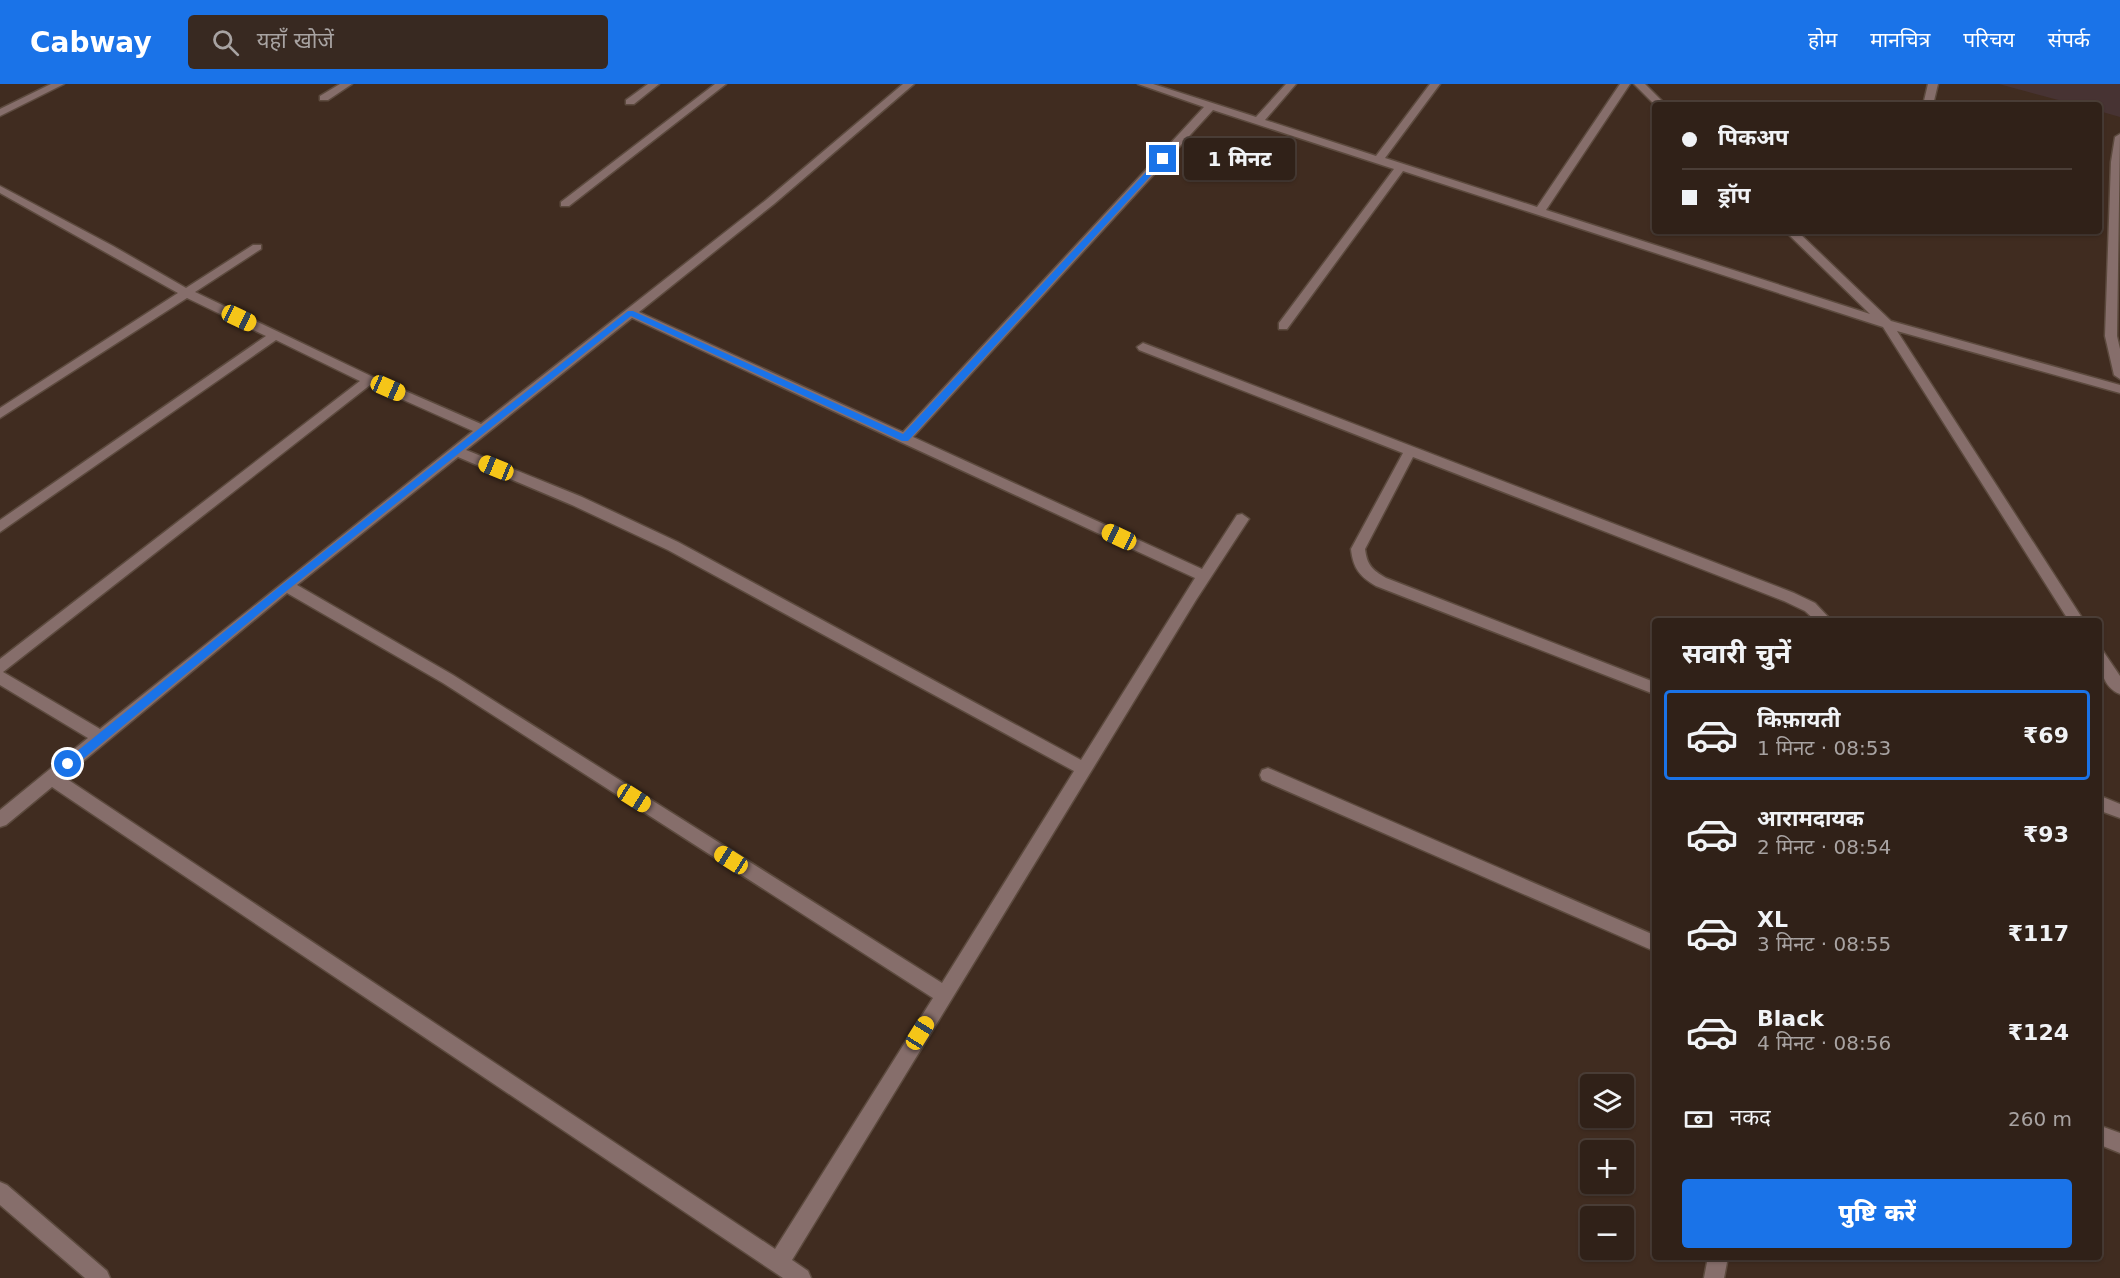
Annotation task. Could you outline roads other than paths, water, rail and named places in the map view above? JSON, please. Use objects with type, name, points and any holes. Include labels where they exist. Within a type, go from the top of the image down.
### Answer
[{"type":"street","points":[[0,113],[59,84]]},
{"type":"street","points":[[324,98],[347,84]]},
{"type":"street","points":[[630,102],[654,84]]},
{"type":"street","points":[[565,204],[721,84]]},
{"type":"street","points":[[0,820],[286,586],[770,202],[909,84]]},
{"type":"street","points":[[1143,84],[1887,324],[2120,389]]},
{"type":"street","points":[[1258,121],[1291,84]]},
{"type":"street","points":[[1378,160],[1435,84]]},
{"type":"street","points":[[1539,212],[1625,84]]},
{"type":"street","points":[[1639,84],[1658,102]]},
{"type":"street","points":[[1929,102],[1933,84]]},
{"type":"street","points":[[905,438],[1211,106]]},
{"type":"street","points":[[2120,137],[2116,162],[2111,336],[2120,375]]},
{"type":"street","points":[[1283,326],[1401,167]]},
{"type":"street","points":[[0,189],[185,292],[369,380],[482,430]]},
{"type":"street","points":[[1794,234],[1887,324],[2075,618]]},
{"type":"street","points":[[0,414],[257,247]]},
{"type":"street","points":[[630,313],[1204,576]]},
{"type":"street","points":[[0,527],[275,335]]},
{"type":"street","points":[[1143,347],[1789,597],[1810,607],[1822,618]]},
{"type":"street","points":[[0,667],[369,380]]},
{"type":"street","points":[[456,451],[578,501],[663,541],[1084,769]]},
{"type":"street","points":[[1410,451],[1358,549],[1359,565],[1366,573],[1381,582],[1652,687]]},
{"type":"street","points":[[778,1263],[1204,576],[1242,519]]},
{"type":"street","points":[[286,586],[448,680],[944,995]]},
{"type":"street","points":[[2102,661],[2120,688]]},
{"type":"street","points":[[0,677],[101,738]]},
{"type":"street","points":[[1268,775],[1652,942]]},
{"type":"street","points":[[52,778],[801,1278]]},
{"type":"street","points":[[2102,804],[2120,811]]},
{"type":"street","points":[[2102,1136],[2120,1143]]},
{"type":"street","points":[[0,1192],[100,1278]]},
{"type":"street","points":[[1714,1278],[1717,1260]]}]
